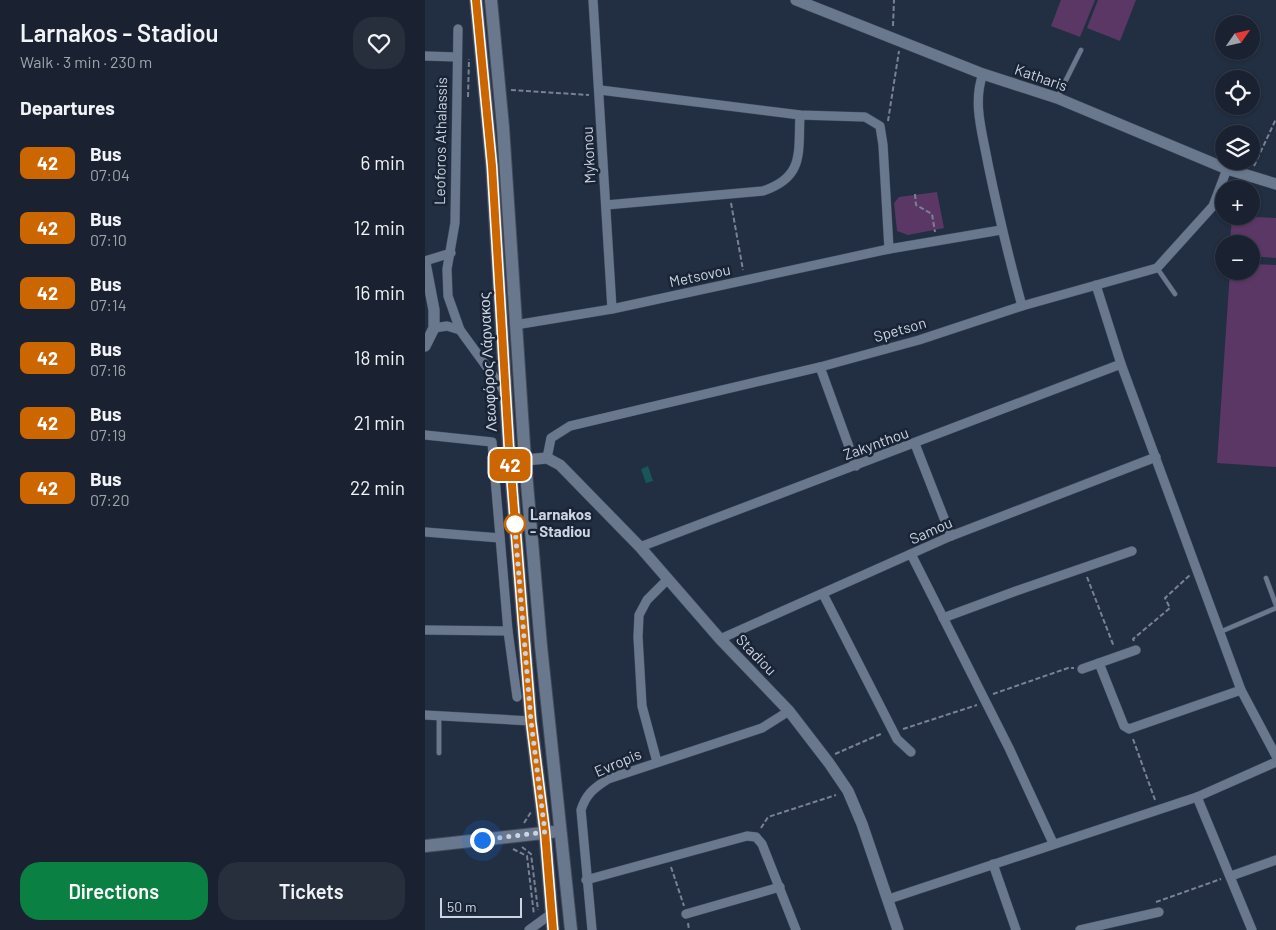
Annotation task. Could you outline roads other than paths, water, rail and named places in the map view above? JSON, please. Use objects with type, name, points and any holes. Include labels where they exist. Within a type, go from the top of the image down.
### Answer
[{"type":"main road","name":"Λεωφόρος Λάρνακος","points":[[476,0],[492,166],[509,448],[531,721],[545,832],[553,930]]},
{"type":"main road","name":"Λεωφόρος Λάρνακος","points":[[491,0],[503,127],[525,460],[541,646],[571,930]]},
{"type":"main road","points":[[425,846],[562,831]]},
{"type":"street","name":"Mykonou","points":[[593,0],[612,309]]},
{"type":"street","name":"Katharis","points":[[802,1],[983,74],[1057,98],[1215,164]]},
{"type":"street","name":"Leoforos Athalassis","points":[[458,29],[455,223],[447,269],[448,296],[460,330],[507,394]]},
{"type":"street","points":[[425,56],[457,57]]},
{"type":"street","points":[[983,74],[979,85],[978,112],[1001,230],[1022,306]]},
{"type":"street","points":[[600,93],[800,115],[865,117],[880,126],[883,145],[889,249]]},
{"type":"street","points":[[606,205],[763,191],[777,186],[790,176],[798,159],[800,115]]},
{"type":"street","points":[[1157,268],[1213,206],[1227,170]]},
{"type":"street","name":"Katharis","points":[[1231,170],[1276,184]]},
{"type":"street","name":"Metsovou","points":[[515,325],[612,309],[889,249],[1001,230]]},
{"type":"street","points":[[425,346],[434,328],[434,310],[425,262],[451,253]]},
{"type":"street","name":"Spetson","points":[[547,458],[551,438],[571,426],[820,367],[919,340],[1022,306],[1157,268]]},
{"type":"street","points":[[1096,285],[1121,364],[1241,690],[1276,756]]},
{"type":"street","points":[[434,328],[447,326],[460,330]]},
{"type":"street","name":"Zakynthou","points":[[641,547],[1121,364]]},
{"type":"street","points":[[820,367],[856,466]]},
{"type":"street","points":[[425,435],[492,442],[509,631],[517,696]]},
{"type":"street","points":[[915,444],[951,536]]},
{"type":"street","name":"Samou","points":[[720,639],[951,536],[1156,457]]},
{"type":"street","points":[[525,460],[547,458]]},
{"type":"street","name":"Stadiou","points":[[547,458],[560,465],[641,547],[720,639],[789,711],[826,758],[848,791],[862,824],[898,930]]},
{"type":"street","points":[[425,532],[501,538]]},
{"type":"street","points":[[943,618],[1132,551]]},
{"type":"street","points":[[911,554],[985,700],[1053,843]]},
{"type":"street","points":[[657,762],[642,706],[639,680],[638,630],[639,615],[647,600],[668,579]]},
{"type":"street","points":[[823,594],[897,739],[911,752]]},
{"type":"street","points":[[425,630],[509,631]]},
{"type":"street","points":[[1082,669],[1136,650]]},
{"type":"street","points":[[1099,663],[1124,726],[1129,729],[1241,690]]},
{"type":"street","name":"Evropis","points":[[592,930],[581,810],[585,798],[592,789],[608,779],[762,728],[789,711]]},
{"type":"street","points":[[425,715],[531,721]]},
{"type":"street","points":[[889,899],[1053,843],[1197,797],[1276,762]]},
{"type":"street","points":[[1197,797],[1253,930]]},
{"type":"street","points":[[586,880],[747,836],[756,837],[762,844],[780,886],[795,930]]},
{"type":"street","points":[[1231,876],[1276,860]]},
{"type":"street","points":[[993,864],[1016,930]]},
{"type":"street","points":[[686,914],[780,886]]},
{"type":"street","points":[[1080,930],[1106,927],[1159,912]]},
{"type":"street","points":[[535,926],[551,914]]},
{"type":"lane","points":[[1057,98],[1081,50]]},
{"type":"lane","points":[[1157,268],[1175,294]]},
{"type":"lane","points":[[1220,632],[1276,607],[1266,578]]},
{"type":"lane","points":[[439,717],[439,752]]},
{"type":"place","name":"Larnakos - Stadiou","points":[[515,524]]}]
